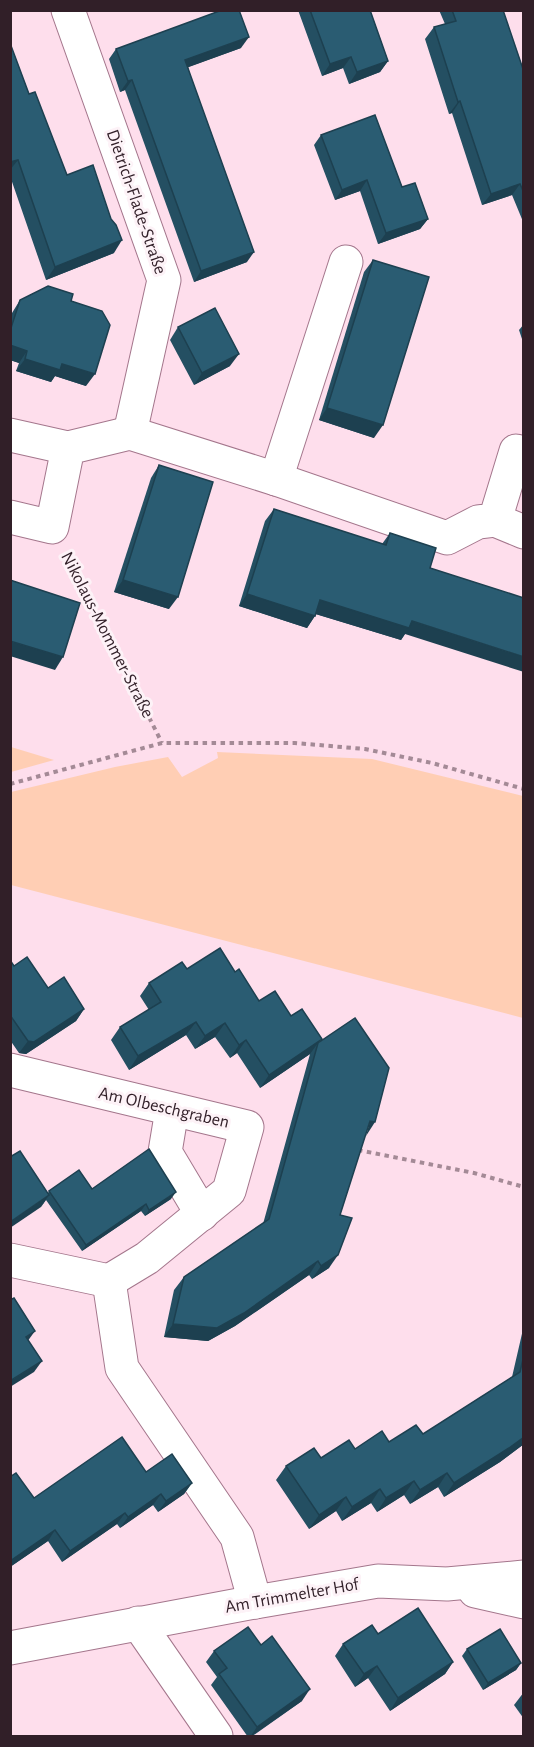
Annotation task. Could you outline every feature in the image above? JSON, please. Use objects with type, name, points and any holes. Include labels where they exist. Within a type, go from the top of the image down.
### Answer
[{"type":"street","name":"Dietrich-Flade-Straße","points":[[68,10],[164,280],[130,433]]},
{"type":"street","points":[[276,479],[346,262]]},
{"type":"street","points":[[10,435],[68,448],[130,433],[276,479],[447,538],[478,522],[509,526],[516,451],[524,453]]},
{"type":"street","points":[[10,517],[52,527],[68,448]]},
{"type":"street","name":"Am Olbeschgraben","points":[[10,1070],[247,1127],[229,1191],[147,1258],[109,1281]]},
{"type":"street","points":[[172,1110],[165,1152],[202,1214]]},
{"type":"street","points":[[10,1260],[109,1281],[122,1368],[237,1537],[255,1602]]},
{"type":"street","name":"Am Trimmelter Hof","points":[[10,1648],[378,1581],[447,1584],[524,1577]]},
{"type":"street","name":"Am Trimmelter Hof","points":[[447,1584],[524,1602]]},
{"type":"street","points":[[138,1623],[216,1737]]},
{"type":"path","name":"Nikolaus-Mommer-Straße","points":[[52,527],[162,742]]},
{"type":"path","points":[[10,784],[162,742],[295,743],[364,749],[432,763],[524,789]]},
{"type":"path","points":[[352,1148],[375,1155],[474,1173],[524,1187]]},
{"type":"shaded area","points":[[11,747],[54,760],[11,772]]},
{"type":"shaded area","points":[[217,752],[372,759],[523,796],[523,1018],[11,885],[11,792],[168,757],[182,777],[218,758]]},
{"type":"building","points":[[222,10],[239,10],[249,37],[185,60],[254,252],[201,271],[132,80],[128,81],[116,49]]},
{"type":"building","points":[[310,10],[370,10],[388,61],[357,72],[351,57],[330,64]]},
{"type":"building","points":[[452,10],[503,10],[524,72],[524,193],[520,184],[491,194],[434,27],[456,21]]},
{"type":"building","points":[[10,43],[29,94],[35,92],[67,175],[93,165],[111,219],[122,240],[55,267],[18,160],[10,162]]},
{"type":"building","points":[[375,115],[402,187],[415,183],[428,219],[386,233],[367,180],[342,190],[321,135]]},
{"type":"building","points":[[373,260],[429,277],[383,425],[327,408]]},
{"type":"building","points":[[48,286],[73,294],[71,301],[102,311],[110,325],[95,374],[62,364],[60,370],[25,359],[27,351],[10,345],[10,331],[20,300]]},
{"type":"building","points":[[215,308],[239,354],[202,373],[178,327]]},
{"type":"building","points":[[159,465],[213,482],[178,597],[123,580]]},
{"type":"building","points":[[274,509],[386,545],[390,533],[436,548],[430,568],[524,598],[524,657],[412,621],[409,628],[320,600],[315,616],[247,594]]},
{"type":"building","points":[[10,580],[80,603],[63,657],[10,641]]},
{"type":"building","points":[[220,948],[235,972],[239,969],[259,1001],[275,991],[291,1016],[302,1009],[322,1039],[269,1075],[246,1040],[239,1045],[225,1023],[205,1036],[196,1022],[138,1056],[120,1027],[161,1002],[149,983],[182,962],[187,969]]},
{"type":"building","points":[[27,957],[48,988],[64,977],[84,1009],[34,1042],[28,1041],[10,1015],[10,960],[14,966]]},
{"type":"building","points":[[355,1018],[389,1068],[375,1122],[370,1121],[340,1215],[352,1218],[338,1255],[321,1266],[318,1261],[244,1313],[217,1328],[173,1324],[184,1277],[269,1219],[318,1043]]},
{"type":"building","points":[[149,1149],[176,1192],[149,1210],[146,1204],[86,1245],[49,1191],[79,1170],[92,1189]]},
{"type":"building","points":[[20,1151],[49,1195],[10,1222],[10,1157]]},
{"type":"building","points":[[14,1298],[35,1331],[26,1337],[42,1361],[10,1381],[10,1300]]},
{"type":"building","points":[[524,1355],[524,1437],[454,1483],[447,1473],[420,1490],[414,1481],[386,1498],[380,1489],[352,1507],[346,1497],[319,1515],[286,1466],[314,1448],[321,1458],[349,1440],[355,1449],[382,1431],[389,1442],[416,1425],[423,1434],[520,1372]]},
{"type":"building","points":[[122,1437],[146,1472],[172,1454],[192,1483],[166,1501],[161,1494],[128,1517],[125,1513],[70,1551],[55,1530],[10,1561],[10,1477],[16,1473],[34,1498]]},
{"type":"building","points":[[418,1608],[453,1662],[398,1698],[377,1666],[364,1674],[343,1644],[372,1625],[378,1634]]},
{"type":"building","points":[[248,1627],[261,1645],[272,1636],[310,1689],[257,1727],[219,1674],[227,1668],[214,1651]]},
{"type":"building","points":[[500,1629],[521,1663],[488,1683],[467,1649]]}]
